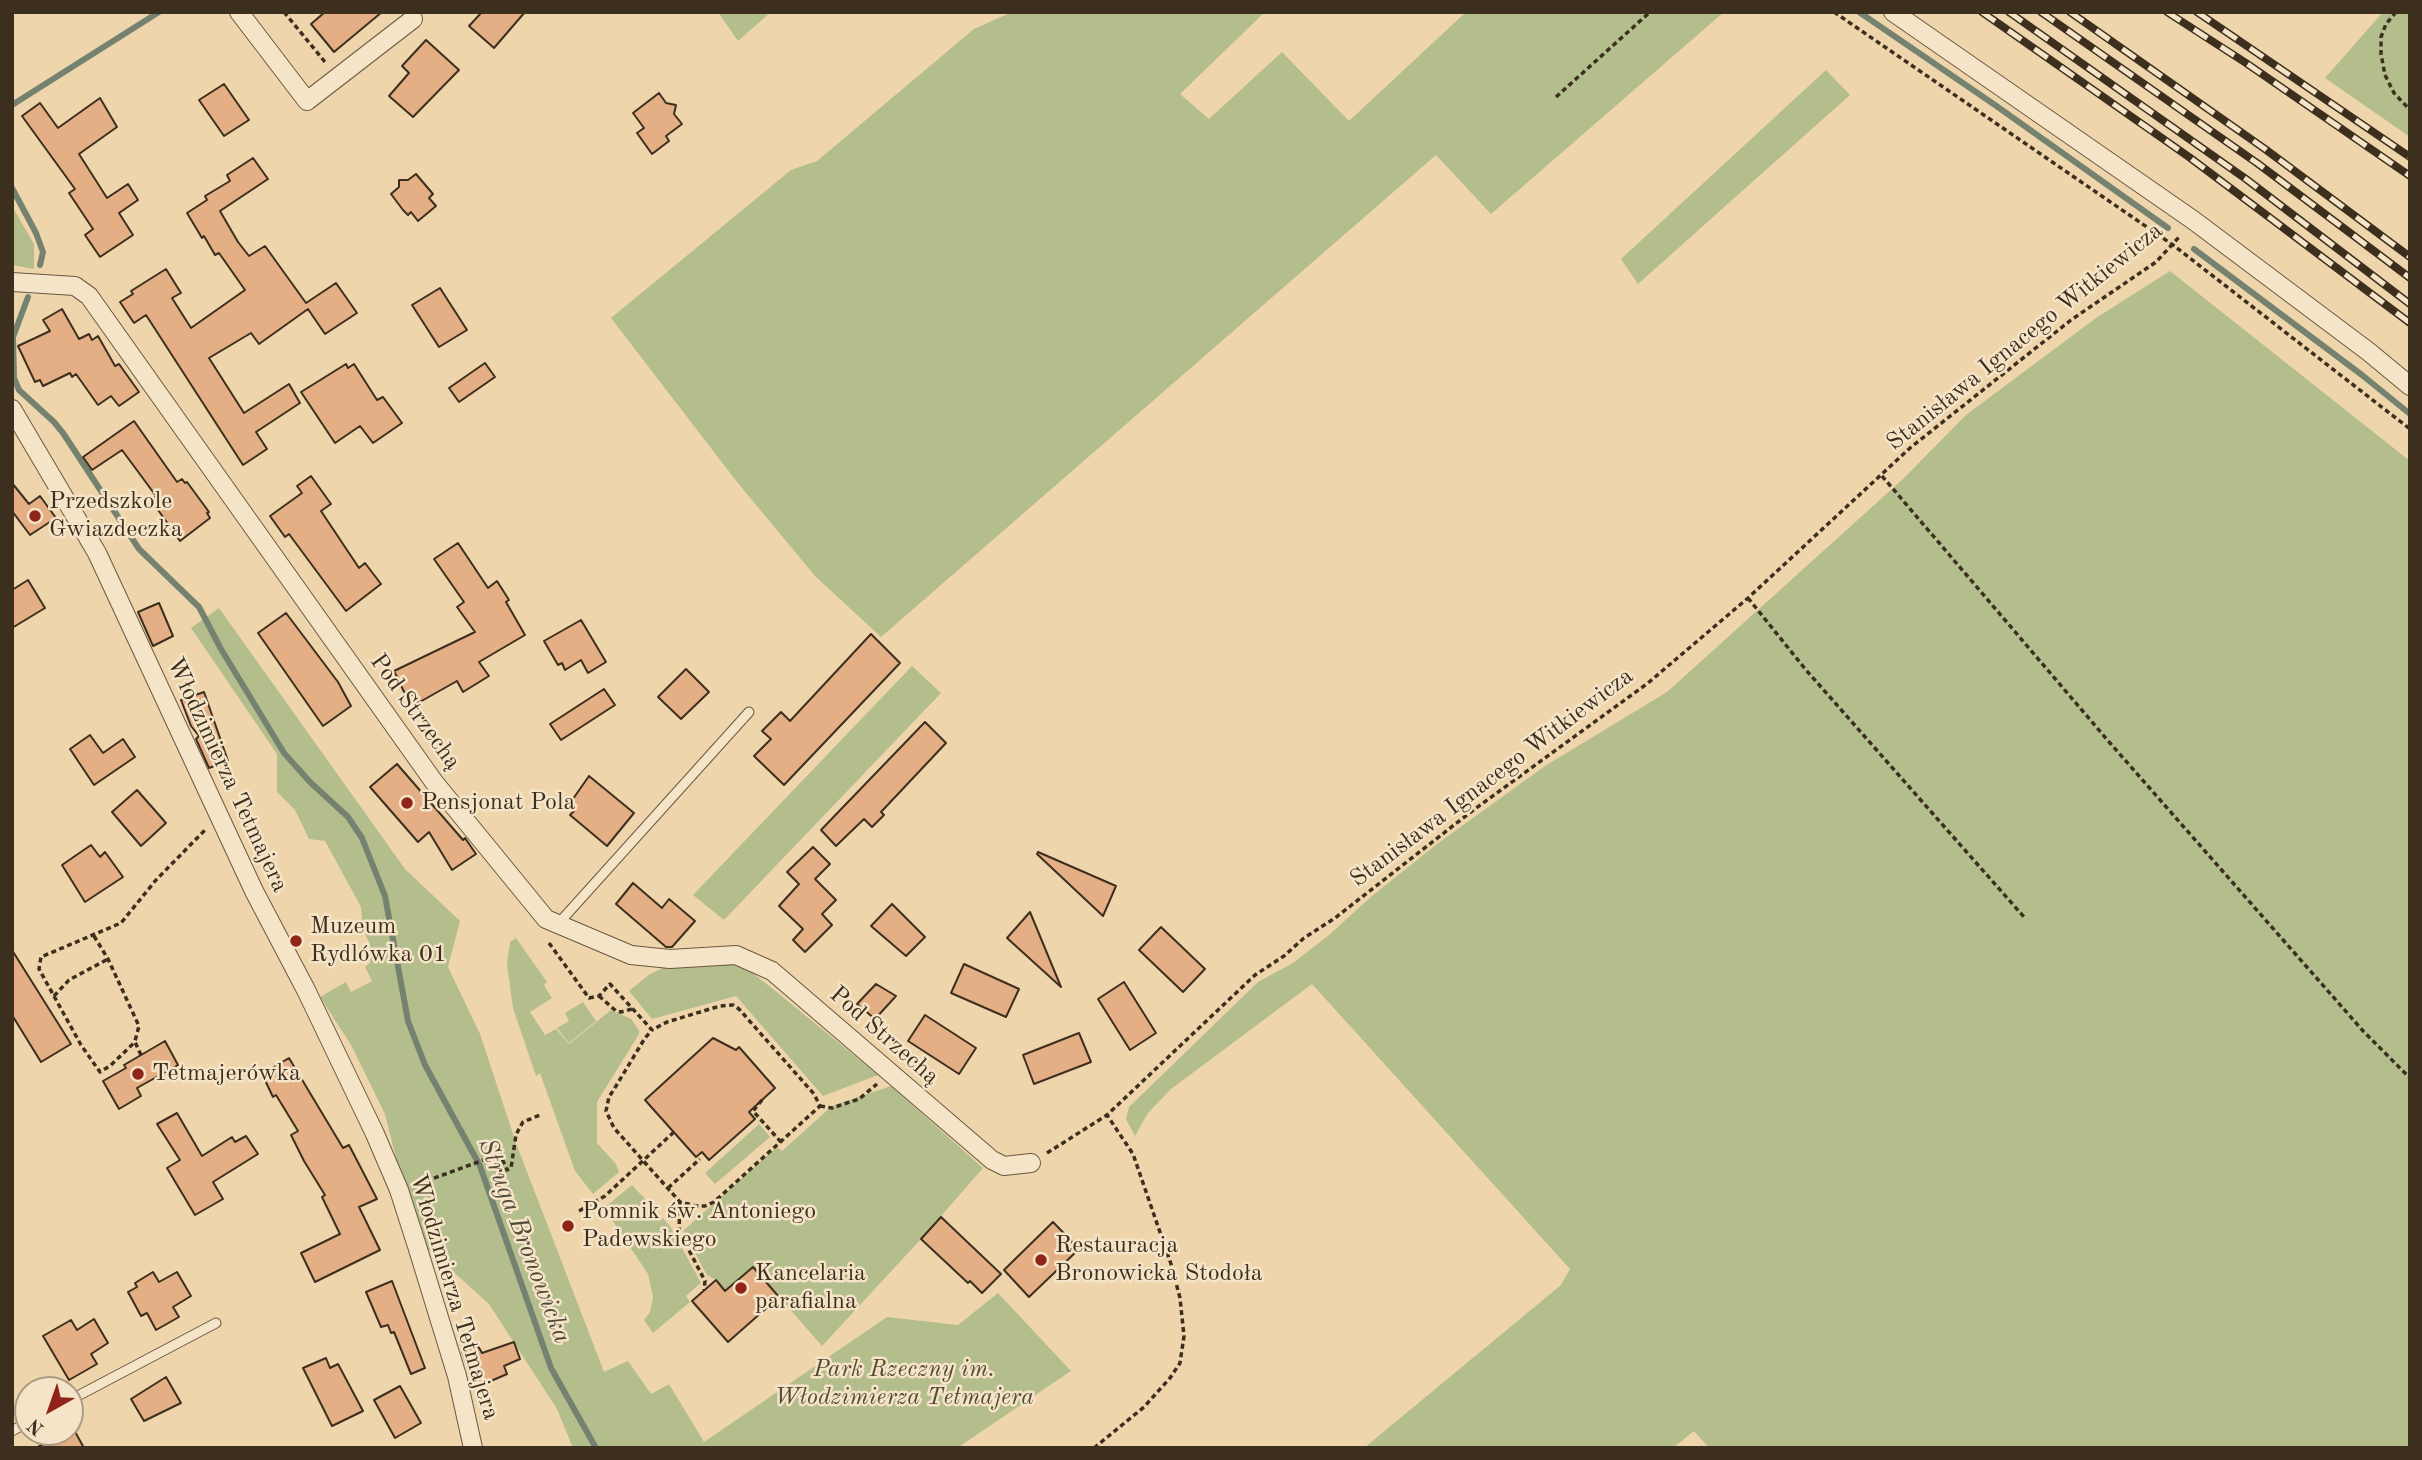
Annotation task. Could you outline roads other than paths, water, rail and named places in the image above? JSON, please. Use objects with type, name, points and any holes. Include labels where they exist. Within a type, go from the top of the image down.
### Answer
[{"type":"street","points":[[239,12],[307,100],[413,14]]},
{"type":"street","points":[[1893,12],[2193,220],[2410,386]]},
{"type":"street","name":"Pod Strzechą","points":[[12,282],[75,286],[89,296],[434,782],[546,919],[631,955],[670,959],[736,955],[772,971],[992,1160],[1004,1166],[1031,1163]]},
{"type":"street","name":"Włodzimierza Tetmajera","points":[[12,410],[97,553],[254,891],[322,1023],[400,1190],[457,1376],[473,1448]]},
{"type":"lane","points":[[558,924],[749,712]]},
{"type":"lane","points":[[84,1393],[216,1323]]},
{"type":"waterway","name":"Struga Bronowicka","points":[[12,105],[159,12]]},
{"type":"waterway","points":[[1859,12],[2168,228]]},
{"type":"waterway","name":"Struga Bronowicka","points":[[12,188],[43,252],[40,265]]},
{"type":"waterway","points":[[2194,249],[2410,414]]},
{"type":"waterway","name":"Struga Bronowicka","points":[[28,297],[13,337],[14,378],[19,390],[63,433],[139,549],[199,607],[221,649],[284,753],[310,782],[348,817],[362,838],[385,896],[408,1021],[425,1065],[480,1166],[551,1368],[596,1448]]},
{"type":"railway","points":[[1982,12],[2189,157],[2410,323]]},
{"type":"railway","points":[[2009,12],[2246,179],[2410,304]]},
{"type":"railway","points":[[2041,12],[2257,163],[2410,278]]},
{"type":"railway","points":[[2070,12],[2265,149],[2410,257]]},
{"type":"railway","points":[[2167,12],[2410,176]]},
{"type":"railway","points":[[2197,12],[2410,157]]},
{"type":"place","name":"Przedszkole Gwiazdeczka","points":[[35,516]]},
{"type":"place","name":"Pensjonat Pola","points":[[407,803]]},
{"type":"place","name":"Muzeum Rydlówka 01","points":[[296,941]]},
{"type":"place","name":"Tetmajerówka","points":[[138,1074]]},
{"type":"place","name":"Pomnik św. Antoniego Padewskiego","points":[[568,1226]]},
{"type":"place","name":"Restauracja Bronowicka Stodoła","points":[[1041,1260]]},
{"type":"place","name":"Kancelaria parafialna","points":[[741,1288]]},
{"type":"park label","name":"Park Rzeczny im. Włodzimierza Tetmajera","points":[[904,1384]]}]
